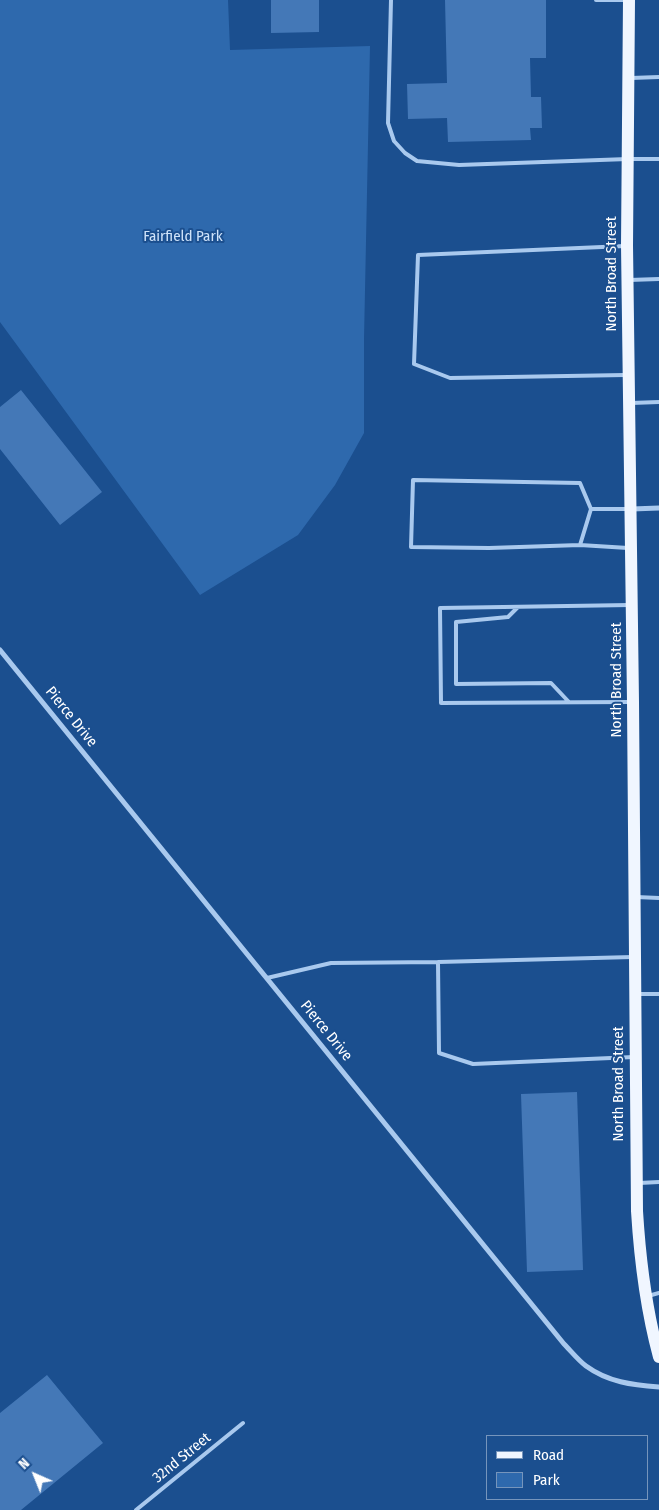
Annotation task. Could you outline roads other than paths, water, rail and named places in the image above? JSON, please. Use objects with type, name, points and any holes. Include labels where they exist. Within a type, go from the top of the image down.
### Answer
[{"type":"main road","name":"North Broad Street","points":[[628,0],[628,280],[636,1183],[640,1254],[646,1297],[659,1357]]},
{"type":"street","points":[[630,508],[659,508]]},
{"type":"street","name":"Pierce Drive","points":[[0,650],[564,1344],[585,1366],[610,1380],[631,1385],[659,1387]]},
{"type":"lane","points":[[391,0],[388,122],[394,141],[405,153],[417,161],[459,165],[628,158],[659,160]]},
{"type":"lane","points":[[596,0],[628,0]]},
{"type":"lane","points":[[629,78],[659,77]]},
{"type":"lane","points":[[628,246],[418,255],[414,364],[450,378],[629,375]]},
{"type":"lane","points":[[628,280],[659,279]]},
{"type":"lane","points":[[629,403],[659,402]]},
{"type":"lane","points":[[580,545],[591,510],[580,483],[412,480],[411,547],[489,548],[580,545],[630,548]]},
{"type":"lane","points":[[591,510],[630,508]]},
{"type":"lane","points":[[632,605],[440,608],[441,703],[633,702]]},
{"type":"lane","points":[[518,607],[508,617],[456,622],[456,684],[550,682],[569,701]]},
{"type":"lane","points":[[634,897],[659,898]]},
{"type":"lane","points":[[267,978],[331,963],[635,957]]},
{"type":"lane","points":[[438,962],[439,1052],[473,1064],[636,1057]]},
{"type":"lane","points":[[635,994],[659,994]]},
{"type":"lane","points":[[636,1183],[659,1182]]},
{"type":"lane","points":[[646,1297],[659,1293]]},
{"type":"lane","name":"32nd Street","points":[[136,1510],[243,1423]]},
{"type":"park label","name":"Fairfield Park","points":[[183,237]]}]
